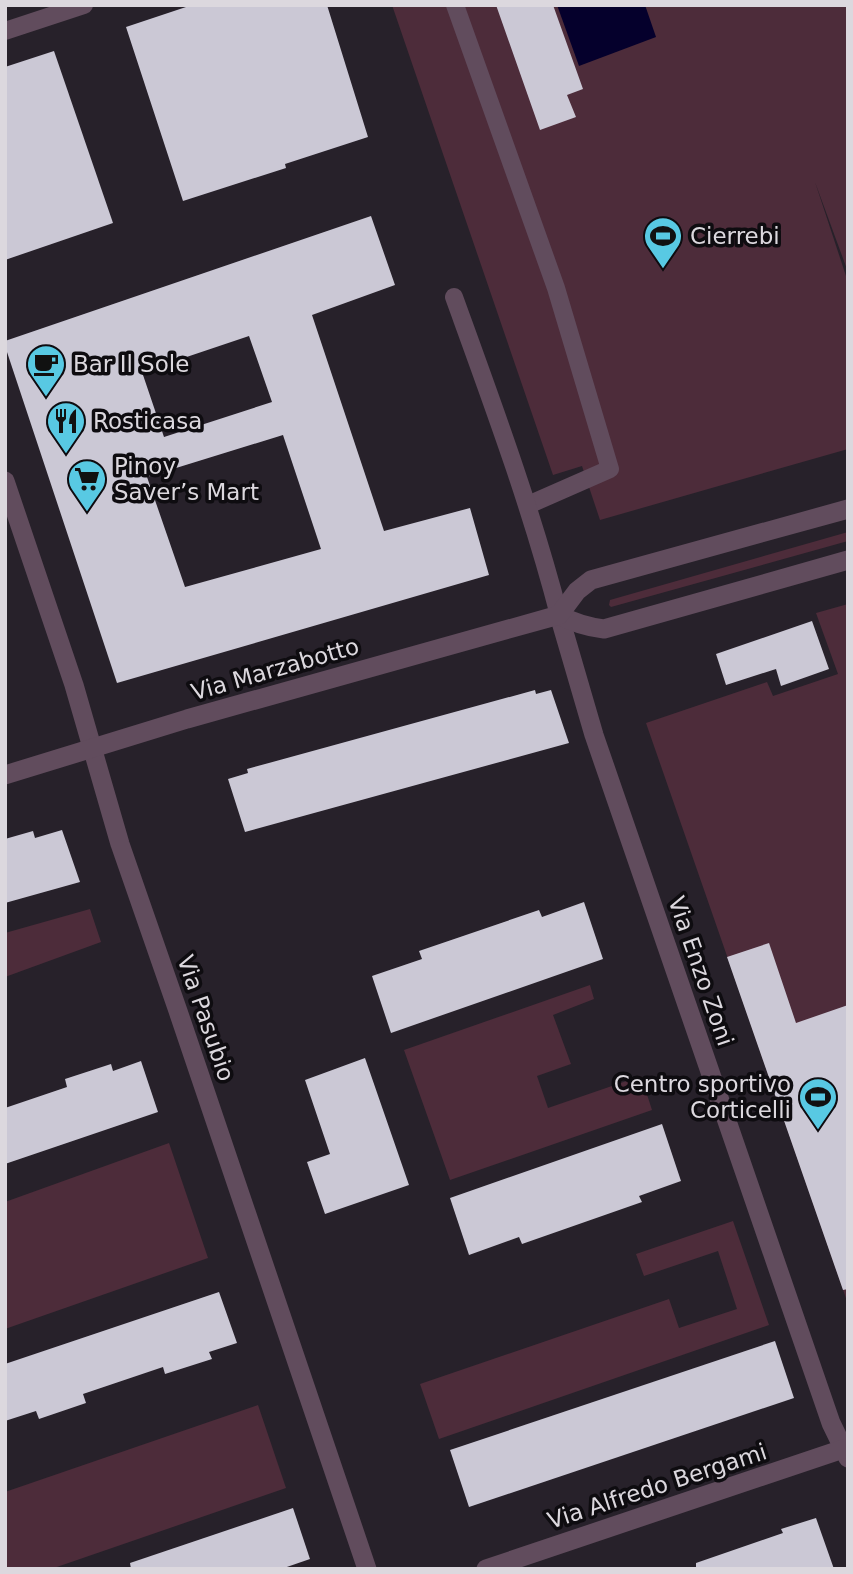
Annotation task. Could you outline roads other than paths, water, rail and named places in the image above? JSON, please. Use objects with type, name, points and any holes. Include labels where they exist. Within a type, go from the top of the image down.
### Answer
[{"type":"street","name":"Via Pasubio","points":[[5,481],[74,685],[120,844],[367,1569]]},
{"type":"street","points":[[848,509],[591,580],[577,591],[559,615],[573,623],[604,629],[848,560]]},
{"type":"street","name":"Via Marzabotto","points":[[5,775],[187,719],[559,615]]},
{"type":"street","name":"Via Enzo Zoni","points":[[559,615],[594,735],[831,1423],[845,1453]]},
{"type":"street","name":"Via Alfredo Bergami","points":[[486,1569],[845,1453]]},
{"type":"lane","points":[[5,31],[84,5]]},
{"type":"lane","points":[[456,5],[556,288],[610,469],[528,505]]},
{"type":"lane","points":[[454,297],[528,505],[559,615]]},
{"type":"place","name":"Cierrebi","points":[[663,270]]},
{"type":"place","name":"Bar Il Sole","points":[[46,398]]},
{"type":"place","name":"Rosticasa","points":[[66,455]]},
{"type":"place","name":"Pinoy Saver’s Mart","points":[[87,513]]},
{"type":"place","name":"Centro sportivo Corticelli","points":[[818,1131]]}]
